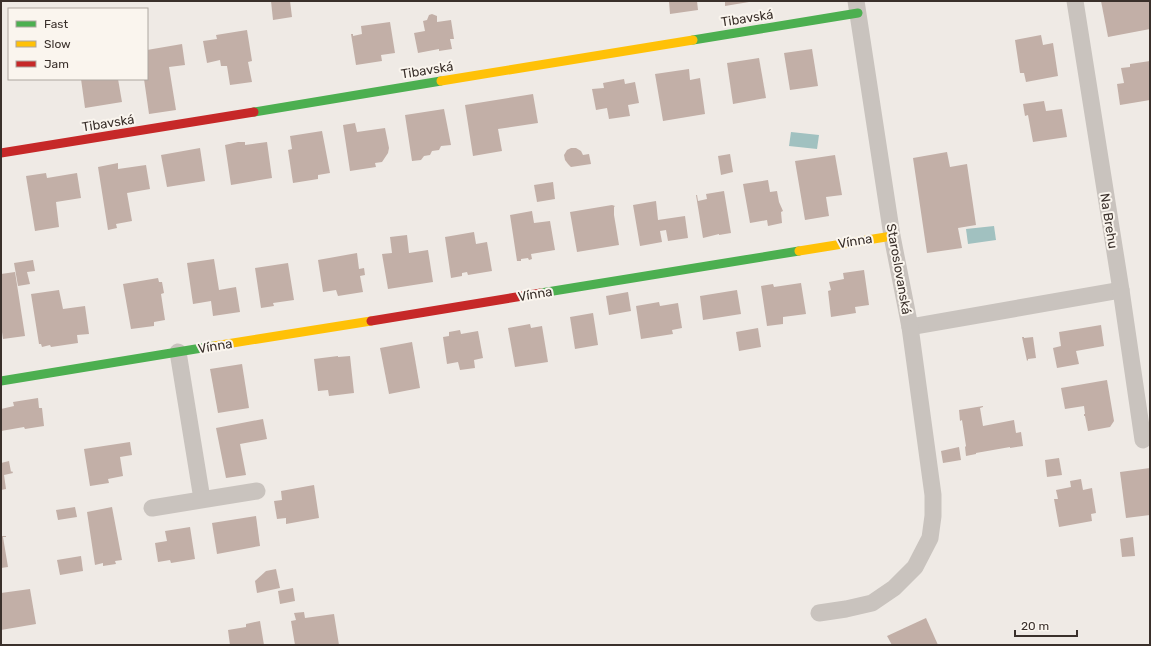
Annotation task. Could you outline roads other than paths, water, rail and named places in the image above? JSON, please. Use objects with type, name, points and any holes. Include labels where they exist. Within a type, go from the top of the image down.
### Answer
[{"type":"street","name":"Na Brehu","points":[[1075,1],[1121,290],[1143,440]]},
{"type":"street","name":"Staroslovanská","points":[[857,7],[892,236],[910,326],[1121,290]]},
{"type":"street","name":"Tibavská","points":[[1,154],[857,7]]},
{"type":"street","name":"Vínna","points":[[1,381],[892,236]]},
{"type":"street","points":[[819,613],[872,603],[883,596],[894,588],[915,567],[930,538],[933,516],[933,495],[910,326]]},
{"type":"street","points":[[178,352],[202,499]]},
{"type":"street","points":[[152,508],[257,491]]},
{"type":"water","points":[[791,132],[819,135],[817,149],[789,146]]},
{"type":"water","points":[[994,226],[996,240],[968,244],[966,229]]}]
